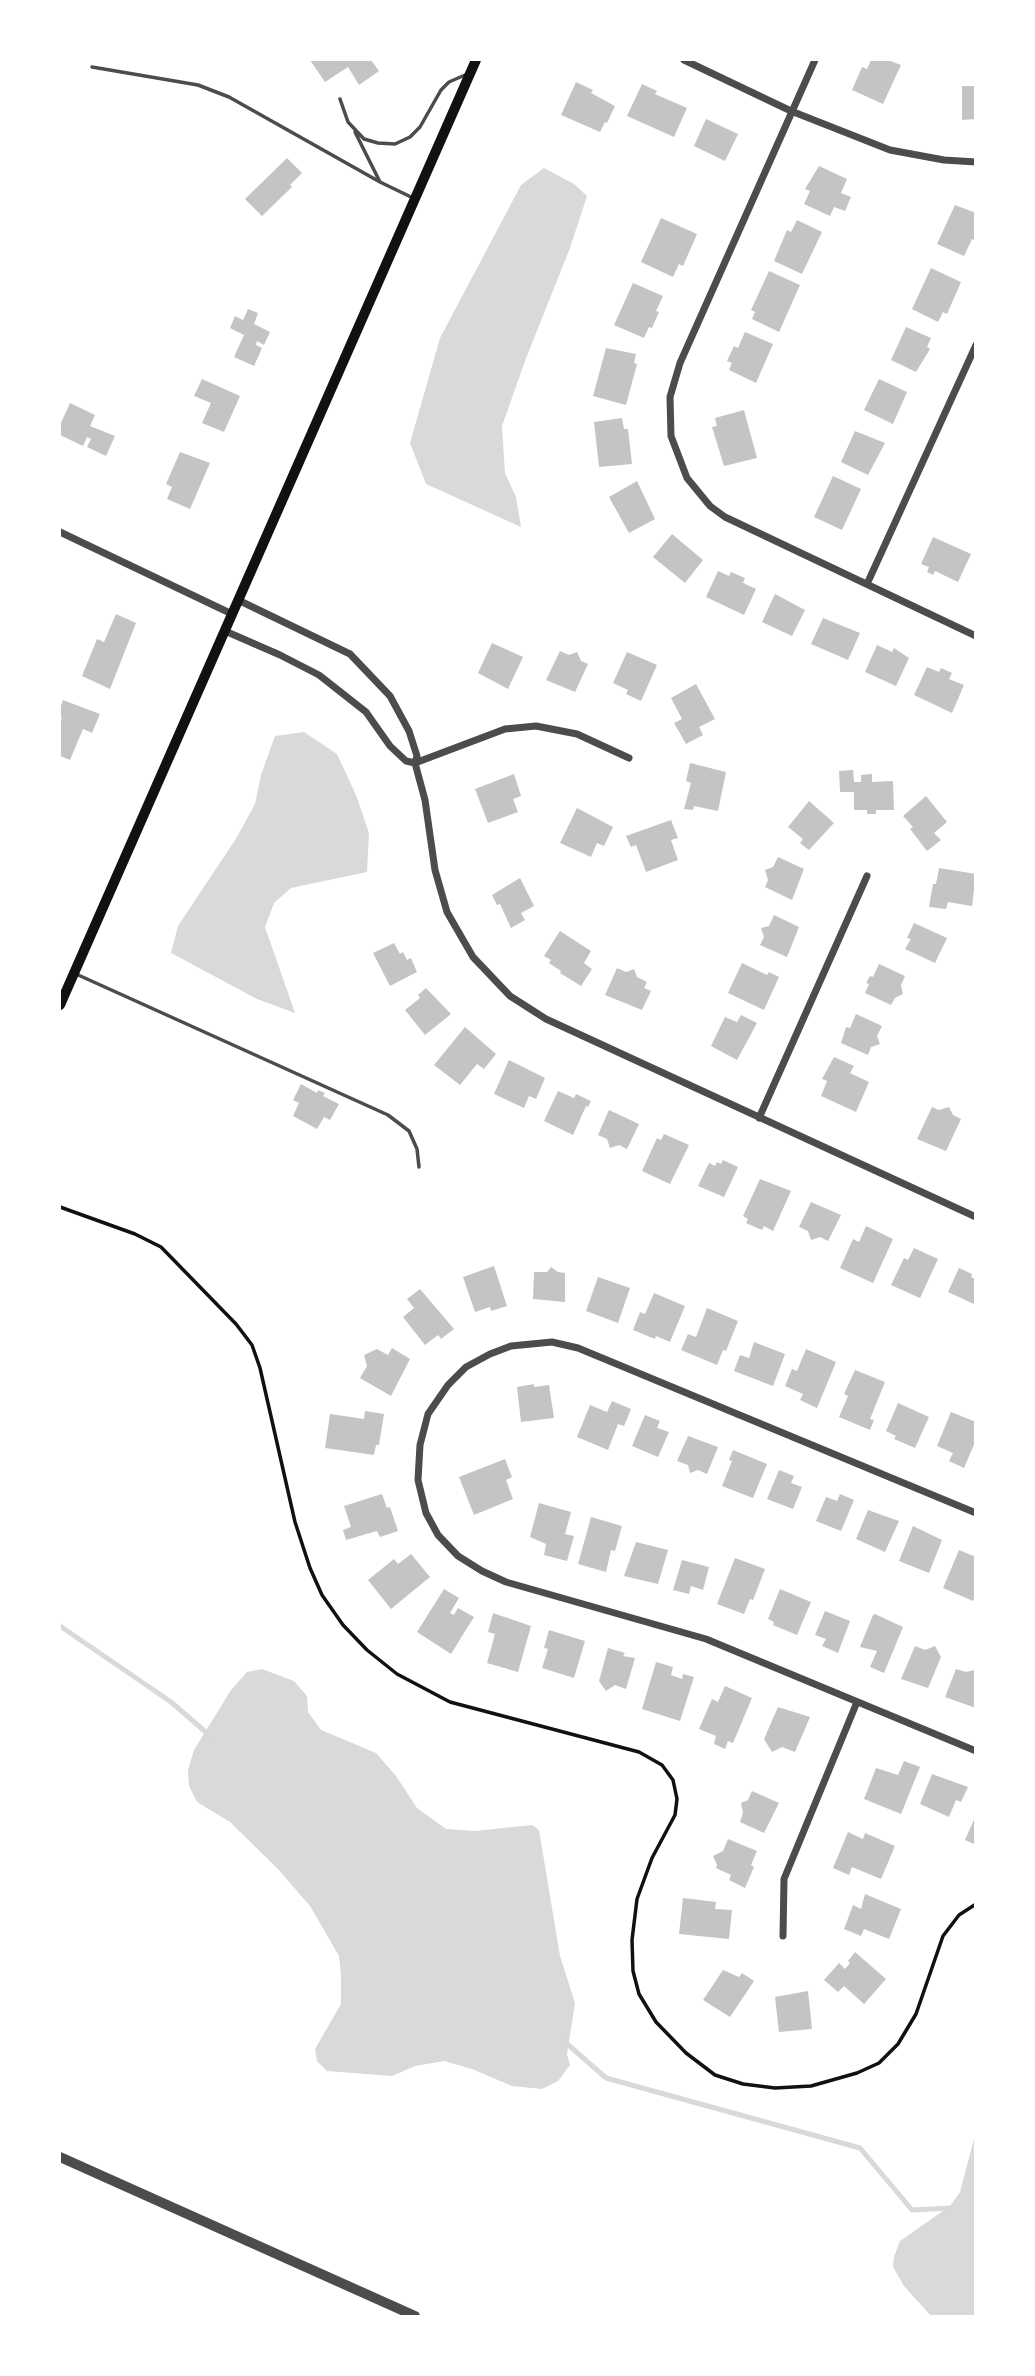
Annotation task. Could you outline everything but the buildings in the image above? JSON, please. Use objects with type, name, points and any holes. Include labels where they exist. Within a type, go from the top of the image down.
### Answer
[{"type":"main road","points":[[60,1005],[476,60]]},
{"type":"street","points":[[684,60],[791,111],[890,150],[944,160],[975,162]]},
{"type":"street","points":[[815,60],[673,386],[670,408],[671,436],[687,478],[698,493],[725,517],[975,636]]},
{"type":"street","points":[[867,584],[975,345]]},
{"type":"street","points":[[60,532],[232,614]]},
{"type":"street","points":[[238,600],[350,654],[390,696],[409,731],[417,756],[415,763],[424,794],[435,870],[443,901],[463,943],[491,978],[523,1006],[545,1019],[975,1217]]},
{"type":"street","points":[[225,631],[319,675],[366,712],[390,746],[406,761],[415,763],[505,729],[536,726],[577,734],[629,758]]},
{"type":"street","points":[[759,1118],[867,876]]},
{"type":"street","points":[[975,1513],[578,1348],[552,1342],[511,1346],[466,1367],[448,1385],[428,1414],[420,1445],[418,1480],[426,1513],[439,1535],[458,1556],[482,1571],[506,1582],[706,1639],[975,1751]]},
{"type":"street","points":[[783,1936],[784,1879],[857,1702]]},
{"type":"street","points":[[60,2157],[415,2316]]},
{"type":"lane","points":[[92,67],[198,85],[229,97],[415,199]]},
{"type":"lane","points":[[354,131],[364,139],[378,143],[395,144],[410,137],[420,127],[441,90],[449,82],[470,73]]},
{"type":"lane","points":[[340,99],[380,182]]},
{"type":"lane","points":[[74,973],[388,1115],[409,1131],[417,1149],[419,1167]]},
{"type":"path","points":[[60,1208],[135,1234],[161,1247],[236,1324],[252,1345],[260,1368],[295,1522],[310,1568],[322,1595],[343,1625],[367,1650],[397,1674],[450,1702],[639,1752],[662,1765],[673,1780],[677,1799],[674,1815],[652,1858],[636,1899],[632,1940],[633,1971],[639,1994],[656,2022],[686,2053],[715,2075],[743,2084],[775,2088],[811,2086],[857,2073],[879,2063],[898,2044],[916,2014],[943,1936],[959,1915],[975,1904]]},
{"type":"shaded area","points":[[544,168],[574,184],[587,196],[502,426],[505,473],[516,497],[521,527],[426,484],[410,443],[440,338],[521,185]]},
{"type":"shaded area","points":[[304,732],[337,754],[356,795],[369,833],[367,872],[291,888],[274,903],[265,927],[295,1013],[257,999],[171,953],[178,926],[237,837],[255,804],[261,775],[275,736]]},
{"type":"shaded area","points":[[262,1669],[294,1681],[307,1696],[308,1712],[321,1730],[376,1753],[396,1776],[417,1808],[446,1829],[475,1831],[532,1825],[539,1830],[560,1956],[575,2003],[567,2054],[570,2065],[558,2081],[542,2089],[512,2086],[472,2069],[444,2061],[415,2066],[392,2076],[327,2071],[317,2061],[315,2049],[341,2004],[339,1956],[310,1906],[278,1869],[230,1822],[197,1802],[189,1786],[188,1770],[194,1750],[231,1690],[247,1672]]},
{"type":"shaded area","points":[[975,2135],[975,2316],[931,2316],[904,2286],[893,2267],[894,2257],[900,2241],[950,2206],[960,2192]]},
{"type":"waterway","points":[[60,1626],[171,1702],[208,1734]]},
{"type":"waterway","points":[[565,2042],[606,2078],[860,2148],[912,2210],[951,2208]]}]
